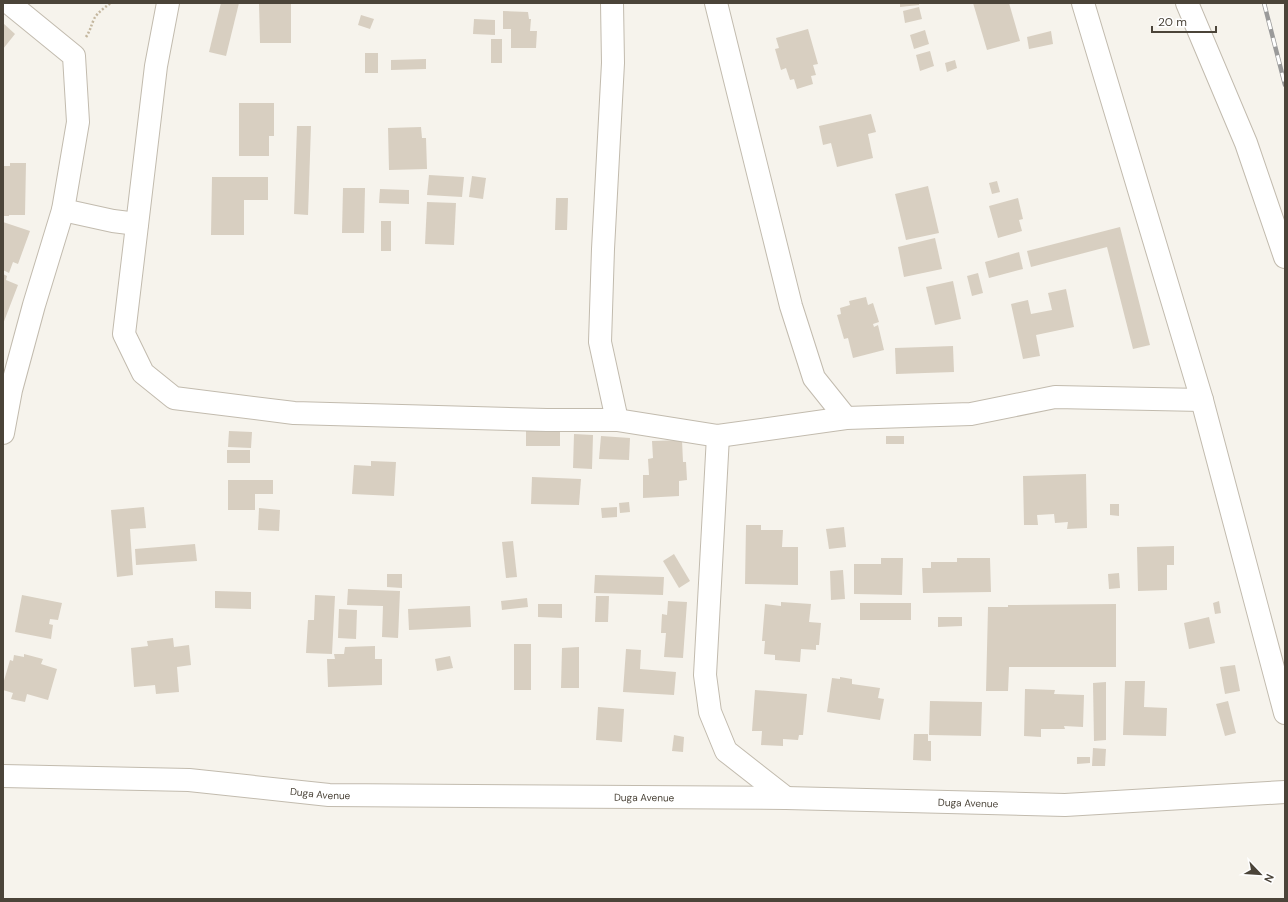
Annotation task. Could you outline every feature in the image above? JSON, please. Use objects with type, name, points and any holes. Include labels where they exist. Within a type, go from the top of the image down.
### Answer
[{"type":"street","points":[[3,433],[11,390],[34,305],[63,210],[78,122],[74,56],[9,3]]},
{"type":"street","points":[[168,3],[156,66],[124,334],[143,373],[174,398],[294,413],[547,420],[617,420],[718,436],[846,418],[971,414],[1055,396],[1202,400]]},
{"type":"street","points":[[612,3],[613,63],[603,249],[600,342],[617,420]]},
{"type":"street","points":[[716,3],[791,306],[814,378],[846,418]]},
{"type":"street","points":[[1083,3],[1202,400],[1285,713]]},
{"type":"street","points":[[1187,3],[1246,143],[1285,257]]},
{"type":"street","points":[[63,210],[113,221],[136,224]]},
{"type":"street","points":[[718,436],[705,675],[710,712],[726,751],[786,798]]},
{"type":"street","name":"Duga Avenue","points":[[3,776],[189,780],[329,795],[786,798],[1065,805],[1285,792]]},
{"type":"path","points":[[74,56],[91,31],[95,18],[111,3]]},
{"type":"building","points":[[221,3],[239,3],[226,56],[209,52]]},
{"type":"building","points":[[291,3],[291,43],[260,43],[259,4]]},
{"type":"building","points":[[900,3],[919,3],[919,5],[900,7]]},
{"type":"building","points":[[973,3],[1009,3],[1020,41],[987,50]]},
{"type":"building","points":[[919,7],[922,19],[905,23],[903,11]]},
{"type":"building","points":[[503,11],[528,12],[529,19],[531,19],[530,31],[537,31],[536,48],[511,48],[511,29],[503,29]]},
{"type":"building","points":[[361,15],[374,19],[370,29],[358,25]]},
{"type":"building","points":[[474,19],[495,20],[495,35],[473,34]]},
{"type":"building","points":[[3,23],[15,34],[3,49]]},
{"type":"building","points":[[808,29],[818,64],[813,65],[816,75],[811,76],[813,84],[797,89],[794,79],[790,80],[786,68],[781,70],[775,49],[779,48],[776,38]]},
{"type":"building","points":[[925,30],[929,44],[914,49],[910,35]]},
{"type":"building","points":[[1051,31],[1053,44],[1029,49],[1027,37]]},
{"type":"building","points":[[491,39],[502,39],[502,63],[491,63]]},
{"type":"building","points":[[930,51],[934,66],[920,71],[916,55]]},
{"type":"building","points":[[365,53],[378,53],[378,73],[365,73]]},
{"type":"building","points":[[426,59],[426,69],[391,70],[391,60]]},
{"type":"building","points":[[955,60],[957,68],[947,72],[945,63]]},
{"type":"building","points":[[239,103],[274,103],[274,136],[269,136],[269,156],[239,156]]},
{"type":"building","points":[[871,114],[876,132],[868,134],[873,158],[837,167],[831,143],[823,145],[819,126]]},
{"type":"building","points":[[297,126],[311,126],[308,215],[294,214]]},
{"type":"building","points":[[421,127],[422,138],[426,138],[427,169],[389,170],[388,128]]},
{"type":"building","points":[[10,163],[26,163],[25,215],[3,216],[3,166],[10,166]]},
{"type":"building","points":[[429,175],[464,177],[462,197],[427,195]]},
{"type":"building","points":[[472,176],[486,178],[483,199],[469,197]]},
{"type":"building","points":[[212,177],[268,177],[268,200],[244,200],[244,235],[211,235]]},
{"type":"building","points":[[997,181],[1000,192],[992,194],[989,183]]},
{"type":"building","points":[[928,186],[939,233],[906,240],[895,194]]},
{"type":"building","points":[[343,188],[365,188],[364,233],[342,233]]},
{"type":"building","points":[[380,189],[409,190],[409,204],[379,203]]},
{"type":"building","points":[[556,198],[568,198],[567,230],[555,230]]},
{"type":"building","points":[[1018,198],[1023,219],[1019,220],[1022,231],[998,238],[989,206]]},
{"type":"building","points":[[427,202],[456,203],[454,245],[425,244]]},
{"type":"building","points":[[381,221],[391,221],[391,251],[381,251]]},
{"type":"building","points":[[3,222],[30,231],[18,264],[13,262],[9,273],[3,270]]},
{"type":"building","points":[[1120,227],[1150,345],[1133,349],[1107,247],[1031,267],[1027,251]]},
{"type":"building","points":[[935,238],[942,269],[904,277],[898,247]]},
{"type":"building","points":[[1019,252],[1023,269],[989,278],[985,262]]},
{"type":"building","points":[[978,273],[983,293],[972,296],[967,276]]},
{"type":"building","points":[[3,274],[7,276],[6,280],[18,285],[3,324]]},
{"type":"building","points":[[953,281],[961,319],[935,325],[926,287]]},
{"type":"building","points":[[1066,289],[1074,327],[1036,335],[1040,356],[1023,359],[1011,304],[1028,300],[1031,314],[1052,310],[1048,293]]},
{"type":"building","points":[[866,297],[868,305],[873,303],[879,322],[873,324],[874,327],[878,325],[884,350],[853,358],[848,338],[844,339],[837,315],[841,314],[840,308],[850,305],[849,301]]},
{"type":"building","points":[[953,346],[954,372],[896,374],[895,348]]},
{"type":"building","points":[[526,430],[560,430],[560,446],[526,446]]},
{"type":"building","points":[[229,431],[252,432],[251,448],[228,447]]},
{"type":"building","points":[[574,434],[593,435],[592,469],[573,468]]},
{"type":"building","points":[[601,436],[630,438],[629,460],[599,459]]},
{"type":"building","points":[[886,436],[904,436],[904,444],[886,444]]},
{"type":"building","points":[[682,440],[683,462],[686,462],[687,480],[679,481],[679,496],[643,498],[643,475],[649,475],[648,459],[653,458],[652,441]]},
{"type":"building","points":[[227,450],[250,450],[250,463],[227,463]]},
{"type":"building","points":[[371,461],[396,462],[394,496],[352,494],[354,465],[371,466]]},
{"type":"building","points":[[1086,474],[1087,528],[1067,529],[1068,522],[1055,523],[1054,514],[1037,515],[1038,525],[1024,525],[1023,476]]},
{"type":"building","points":[[532,477],[581,479],[579,505],[531,504]]},
{"type":"building","points":[[228,480],[273,480],[273,494],[255,494],[255,510],[228,510]]},
{"type":"building","points":[[629,502],[630,512],[620,513],[619,503]]},
{"type":"building","points":[[1110,504],[1119,504],[1119,516],[1110,515]]},
{"type":"building","points":[[144,507],[146,528],[130,529],[133,575],[117,577],[111,510]]},
{"type":"building","points":[[617,507],[617,517],[602,518],[601,508]]},
{"type":"building","points":[[259,508],[280,510],[279,531],[258,530]]},
{"type":"building","points":[[746,525],[761,525],[761,530],[783,530],[782,547],[798,547],[798,585],[745,584]]},
{"type":"building","points":[[844,527],[846,547],[829,549],[826,529]]},
{"type":"building","points":[[513,541],[517,577],[506,578],[502,542]]},
{"type":"building","points":[[195,544],[197,561],[136,565],[135,549]]},
{"type":"building","points":[[1174,546],[1174,565],[1167,565],[1167,590],[1138,591],[1137,547]]},
{"type":"building","points":[[674,554],[690,581],[679,588],[663,561]]},
{"type":"building","points":[[881,558],[903,558],[902,595],[854,594],[854,564],[881,564]]},
{"type":"building","points":[[957,558],[990,558],[991,592],[923,593],[922,568],[931,568],[931,562],[957,562]]},
{"type":"building","points":[[843,570],[845,599],[831,600],[830,571]]},
{"type":"building","points":[[1119,573],[1120,588],[1109,589],[1108,574]]},
{"type":"building","points":[[387,574],[402,574],[402,588],[387,587]]},
{"type":"building","points":[[595,575],[664,577],[663,595],[594,593]]},
{"type":"building","points":[[348,589],[400,591],[398,638],[382,637],[383,606],[347,605]]},
{"type":"building","points":[[215,591],[251,592],[251,609],[215,608]]},
{"type":"building","points":[[22,595],[62,603],[58,620],[50,619],[49,624],[53,625],[51,639],[15,632]]},
{"type":"building","points":[[315,595],[335,596],[332,654],[306,653],[308,620],[314,620]]},
{"type":"building","points":[[596,596],[609,596],[608,622],[595,622]]},
{"type":"building","points":[[527,598],[528,607],[502,610],[501,601]]},
{"type":"building","points":[[668,601],[687,602],[683,658],[664,657],[666,633],[661,633],[662,614],[667,615]]},
{"type":"building","points":[[1219,601],[1221,613],[1215,614],[1213,603]]},
{"type":"building","points":[[781,602],[811,604],[809,622],[821,623],[819,645],[816,645],[816,650],[801,649],[800,662],[775,660],[775,655],[764,654],[765,641],[762,641],[765,604],[781,606]]},
{"type":"building","points":[[860,603],[911,603],[911,620],[860,620]]},
{"type":"building","points":[[538,604],[562,604],[562,618],[538,617]]},
{"type":"building","points":[[1116,604],[1116,667],[1009,667],[1008,691],[986,691],[988,607],[1008,607],[1008,605]]},
{"type":"building","points":[[470,606],[471,627],[409,630],[408,609]]},
{"type":"building","points":[[339,609],[357,610],[356,639],[338,638]]},
{"type":"building","points":[[938,617],[962,617],[962,626],[938,627]]},
{"type":"building","points":[[1209,617],[1215,643],[1189,649],[1184,623]]},
{"type":"building","points":[[173,638],[174,647],[189,645],[191,665],[177,667],[179,692],[156,694],[155,685],[134,687],[131,648],[148,646],[147,641]]},
{"type":"building","points":[[514,644],[531,644],[531,690],[514,690]]},
{"type":"building","points":[[375,646],[375,659],[382,659],[382,685],[328,687],[327,659],[335,659],[334,654],[344,654],[345,647]]},
{"type":"building","points":[[579,647],[579,688],[561,688],[562,648]]},
{"type":"building","points":[[626,649],[641,650],[640,669],[676,672],[674,695],[623,692]]},
{"type":"building","points":[[24,654],[43,659],[41,664],[57,669],[48,700],[27,694],[25,702],[11,699],[13,693],[3,690],[3,684],[10,660],[13,661],[14,655],[24,657]]},
{"type":"building","points":[[450,656],[453,668],[437,671],[435,659]]},
{"type":"building","points":[[1235,665],[1240,691],[1225,694],[1220,667]]},
{"type":"building","points":[[840,677],[852,679],[852,684],[880,688],[878,698],[884,699],[880,720],[827,712],[832,678],[840,679]]},
{"type":"building","points":[[1125,681],[1145,681],[1144,707],[1167,708],[1166,736],[1123,735]]},
{"type":"building","points":[[1106,682],[1106,740],[1094,741],[1093,683]]},
{"type":"building","points":[[1025,689],[1055,690],[1054,694],[1084,695],[1083,727],[1064,726],[1065,729],[1041,729],[1041,737],[1024,736]]},
{"type":"building","points":[[755,690],[807,694],[803,735],[799,735],[798,740],[783,739],[783,746],[761,745],[762,731],[752,731]]},
{"type":"building","points":[[930,701],[982,702],[981,736],[929,735]]},
{"type":"building","points":[[1228,701],[1236,733],[1225,736],[1216,704]]},
{"type":"building","points":[[598,707],[624,709],[622,742],[596,740]]},
{"type":"building","points":[[914,734],[928,734],[928,741],[931,741],[931,761],[913,760]]},
{"type":"building","points":[[674,735],[684,737],[683,752],[672,751]]},
{"type":"building","points":[[1093,748],[1106,749],[1105,766],[1092,766]]},
{"type":"building","points":[[1077,757],[1090,757],[1090,763],[1077,764]]},
{"type":"railway","points":[[1264,3],[1285,85]]}]
